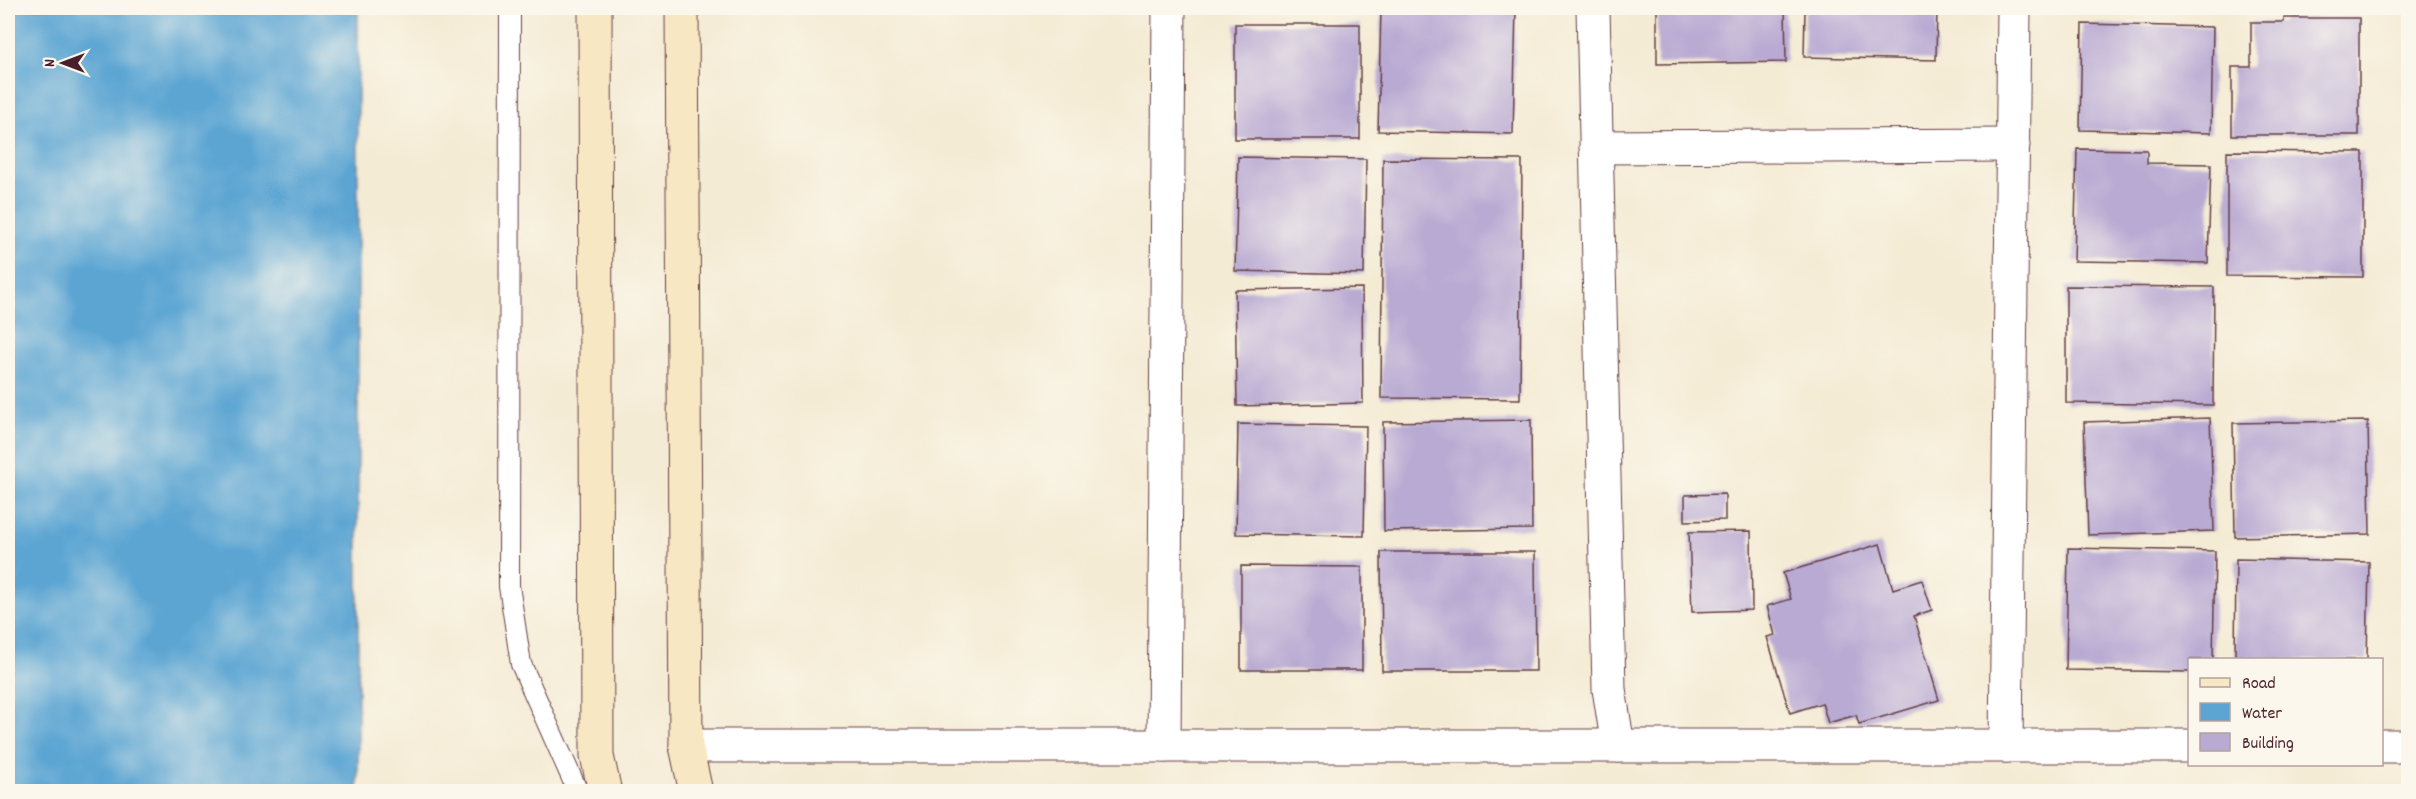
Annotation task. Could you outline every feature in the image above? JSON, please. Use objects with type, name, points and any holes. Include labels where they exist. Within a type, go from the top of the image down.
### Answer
[{"type":"street","points":[[595,8],[597,756],[605,792]]},
{"type":"street","points":[[682,8],[686,746],[696,792]]},
{"type":"street","points":[[1164,746],[1169,8]]},
{"type":"street","points":[[1593,8],[1609,689],[1618,746]]},
{"type":"street","points":[[2006,746],[2014,8]]},
{"type":"street","points":[[1596,147],[2013,145]]},
{"type":"street","points":[[686,746],[2188,746]]},
{"type":"street","points":[[2383,746],[2409,746]]},
{"type":"lane","points":[[510,8],[509,586],[521,664],[578,792]]},
{"type":"water","points":[[8,8],[358,8],[358,791],[8,791]]},
{"type":"building","points":[[1381,8],[1516,8],[1513,134],[1378,131]]},
{"type":"building","points":[[1657,8],[1785,8],[1786,62],[1657,64]]},
{"type":"building","points":[[1805,8],[1937,8],[1936,60],[1804,57]]},
{"type":"building","points":[[2284,18],[2359,18],[2359,135],[2232,135],[2232,67],[2251,67],[2251,22],[2284,22]]},
{"type":"building","points":[[1235,24],[1360,24],[1360,139],[1235,139]]},
{"type":"building","points":[[2082,24],[2213,27],[2211,133],[2080,130]]},
{"type":"building","points":[[2077,149],[2147,150],[2147,163],[2211,164],[2208,263],[2074,261]]},
{"type":"building","points":[[2227,151],[2363,152],[2363,277],[2227,276]]},
{"type":"building","points":[[1238,157],[1366,159],[1364,274],[1235,271]]},
{"type":"building","points":[[1383,159],[1522,160],[1520,399],[1381,398]]},
{"type":"building","points":[[2066,286],[2214,287],[2213,405],[2066,403]]},
{"type":"building","points":[[1362,288],[1363,403],[1237,406],[1235,290]]},
{"type":"building","points":[[2210,418],[2214,531],[2088,535],[2084,422]]},
{"type":"building","points":[[1531,420],[1532,529],[1384,531],[1383,422]]},
{"type":"building","points":[[2368,421],[2370,534],[2235,537],[2233,423]]},
{"type":"building","points":[[1238,424],[1366,426],[1364,536],[1236,534]]},
{"type":"building","points":[[1725,494],[1725,520],[1685,521],[1685,495]]},
{"type":"building","points":[[1751,531],[1752,610],[1692,612],[1689,532]]},
{"type":"building","points":[[1880,544],[1893,589],[1922,580],[1932,610],[1914,616],[1939,700],[1859,724],[1856,715],[1828,723],[1822,703],[1790,713],[1767,637],[1775,635],[1767,606],[1791,599],[1783,573]]},
{"type":"building","points":[[2068,548],[2215,551],[2213,658],[2188,658],[2188,672],[2066,670]]},
{"type":"building","points":[[1381,552],[1535,552],[1536,671],[1382,671]]},
{"type":"building","points":[[2236,559],[2369,562],[2367,658],[2235,658]]},
{"type":"building","points":[[1241,566],[1362,567],[1362,670],[1241,670]]}]
